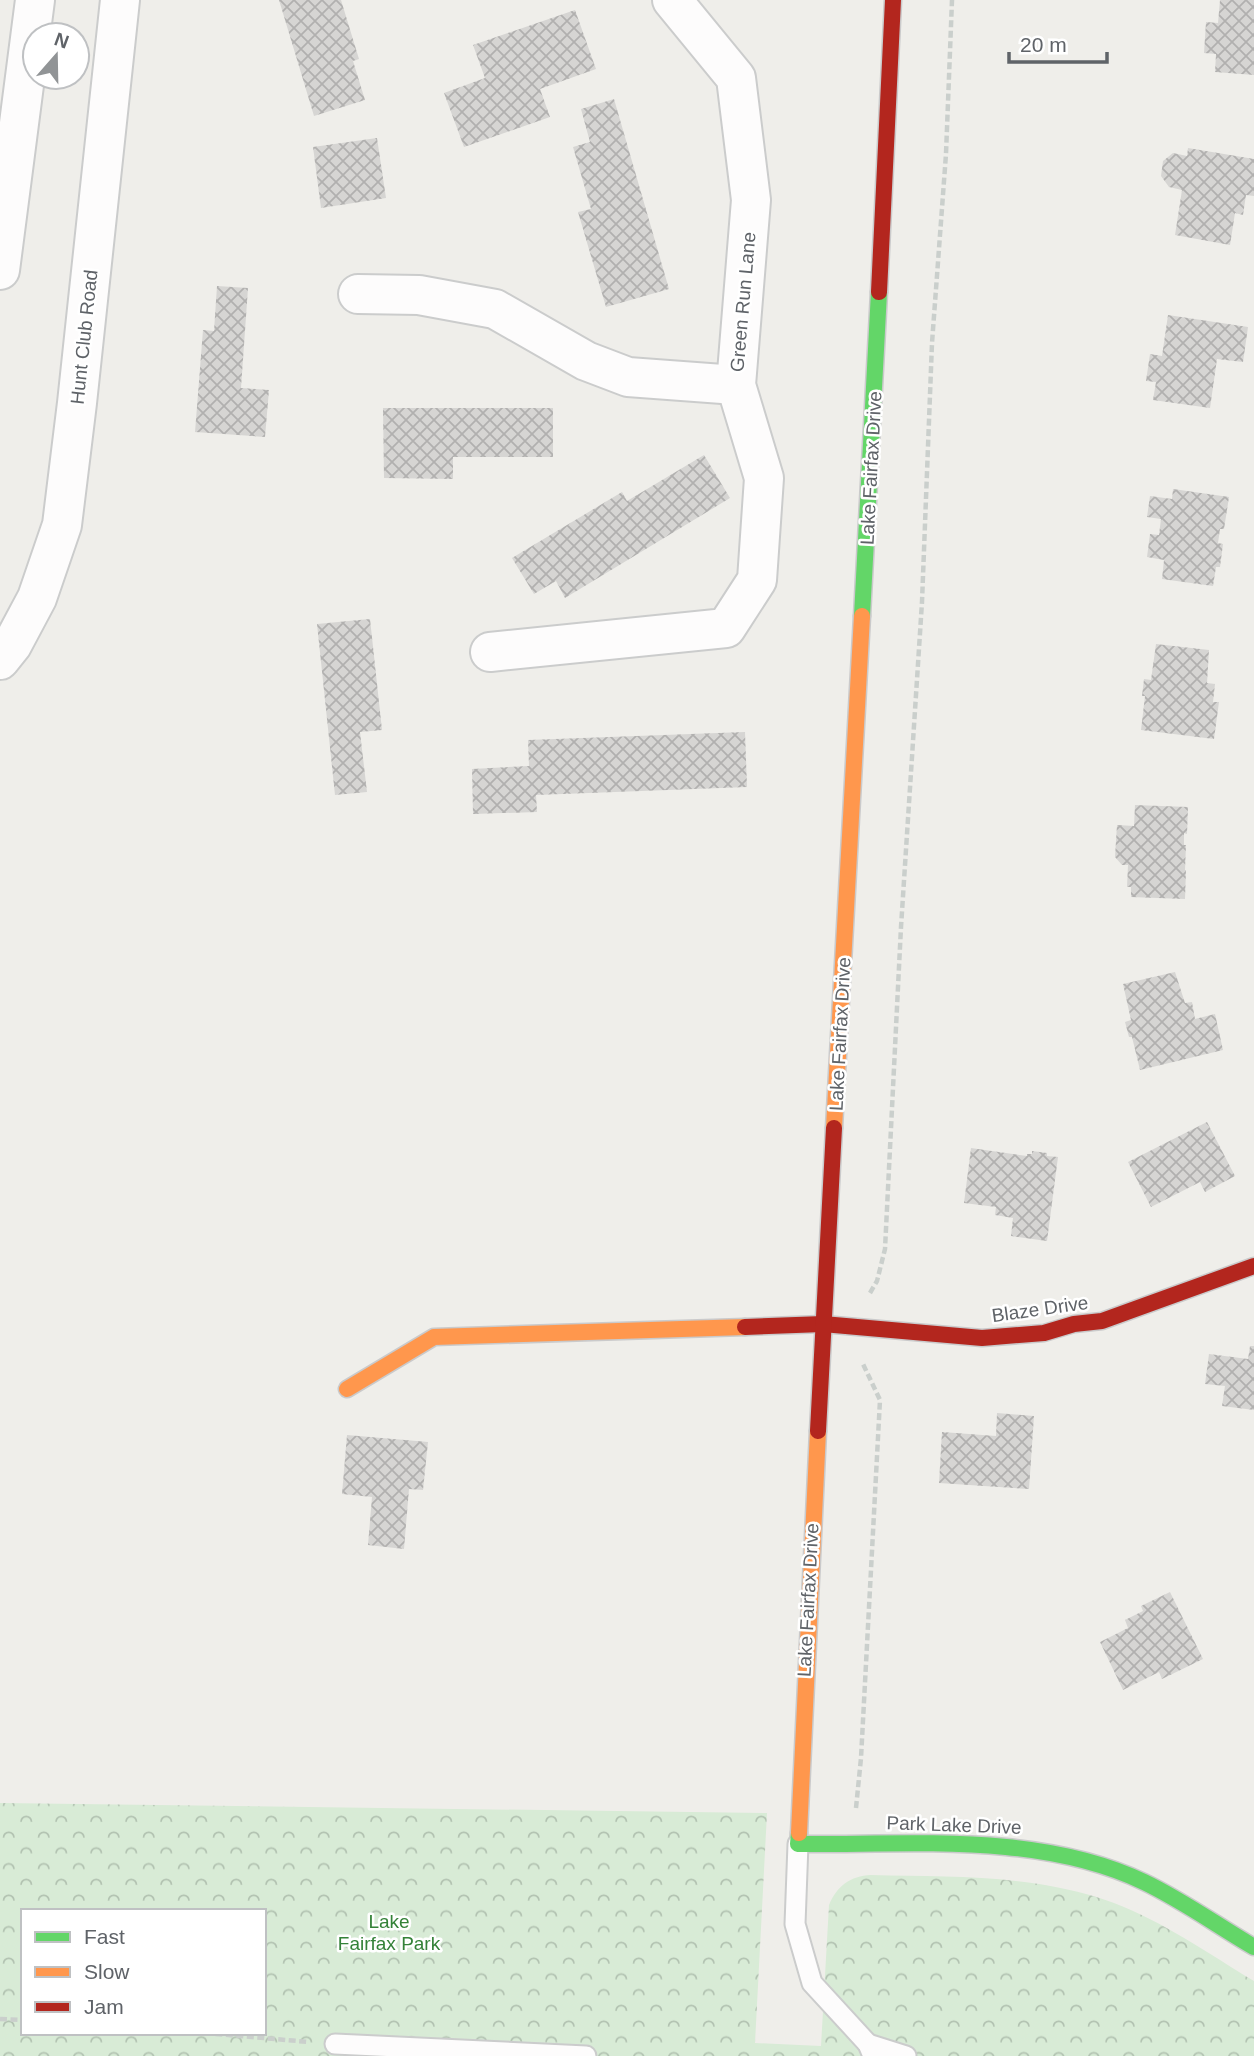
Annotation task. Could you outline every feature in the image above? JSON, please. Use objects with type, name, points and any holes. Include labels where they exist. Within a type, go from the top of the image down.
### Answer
[{"type":"street","points":[[0,270],[35,0]]},
{"type":"street","name":"Hunt Club Road","points":[[0,660],[12,645],[37,598],[62,525],[120,0]]},
{"type":"street","name":"Green Run Lane","points":[[490,652],[726,628],[757,580],[764,478],[736,385],[751,200],[736,78],[672,0]]},
{"type":"street","name":"Lake Fairfax Drive","points":[[798,1844],[808,1586],[875,383],[893,0]]},
{"type":"street","points":[[358,295],[419,295],[495,309],[586,361],[628,377],[736,385]]},
{"type":"street","name":"Blaze Drive","points":[[347,1389],[434,1337],[823,1324],[982,1338],[1044,1333],[1074,1324],[1102,1321],[1254,1266]]},
{"type":"street","name":"Park Lake Drive","points":[[798,1844],[994,1845],[1040,1850],[1091,1862],[1144,1882],[1254,1947]]},
{"type":"lane","name":"Lake Fairfax Drive","points":[[798,1844],[795,1924],[812,1983],[870,2050],[906,2056]]},
{"type":"lane","points":[[335,2044],[586,2056]]},
{"type":"path","points":[[853,1844],[862,1744],[880,1400],[862,1362],[869,1296],[877,1281],[886,1249],[901,926],[922,602],[932,343],[946,155],[952,0]]},
{"type":"path","points":[[0,2019],[21,2020]]},
{"type":"path","points":[[229,2035],[335,2044]]},
{"type":"green space","name":"Lake Fairfax Park","points":[[0,1803],[767,1813],[755,2043],[821,2046],[829,1905],[845,1883],[857,1877],[871,1875],[932,1876],[994,1879],[1054,1887],[1114,1903],[1151,1919],[1254,1981],[1254,2056],[0,2056]]},
{"type":"building","points":[[279,0],[341,0],[359,59],[353,61],[365,100],[314,116]]},
{"type":"building","points":[[1220,0],[1254,0],[1254,75],[1215,72],[1216,54],[1204,53],[1206,22],[1218,23]]},
{"type":"building","points":[[575,10],[596,69],[540,89],[550,117],[464,147],[444,93],[485,78],[473,45]]},
{"type":"building","points":[[614,99],[669,289],[606,307],[578,212],[591,209],[573,147],[590,142],[581,109]]},
{"type":"building","points":[[377,138],[386,198],[321,208],[313,147]]},
{"type":"building","points":[[1188,148],[1254,159],[1254,196],[1246,195],[1243,215],[1235,213],[1230,245],[1175,235],[1182,190],[1169,187],[1161,176],[1163,161],[1173,153],[1187,156]]},
{"type":"building","points":[[217,286],[248,288],[241,388],[269,390],[265,437],[195,432],[203,330],[214,331]]},
{"type":"building","points":[[1168,315],[1248,327],[1243,362],[1217,359],[1210,408],[1153,400],[1156,382],[1146,381],[1150,354],[1162,356]]},
{"type":"building","points":[[383,408],[553,408],[553,457],[453,457],[453,479],[384,478]]},
{"type":"building","points":[[704,455],[730,498],[565,598],[556,581],[534,594],[512,558],[622,492],[627,501]]},
{"type":"building","points":[[1173,489],[1229,497],[1224,529],[1220,529],[1218,543],[1223,544],[1220,567],[1216,567],[1213,586],[1162,579],[1164,560],[1147,557],[1150,534],[1159,535],[1161,519],[1147,517],[1150,496],[1172,499]]},
{"type":"building","points":[[370,619],[382,730],[360,732],[367,792],[335,795],[317,624]]},
{"type":"building","points":[[1156,644],[1209,650],[1207,683],[1215,684],[1213,702],[1219,702],[1214,739],[1141,730],[1144,679],[1151,680]]},
{"type":"building","points":[[745,732],[747,787],[536,795],[537,812],[473,814],[472,769],[529,766],[528,740]]},
{"type":"building","points":[[1135,805],[1188,807],[1187,834],[1184,833],[1185,899],[1131,897],[1131,887],[1127,887],[1128,865],[1122,865],[1115,857],[1117,825],[1134,826]]},
{"type":"building","points":[[1175,972],[1185,1003],[1192,1002],[1195,1019],[1215,1014],[1223,1050],[1140,1070],[1132,1037],[1129,1037],[1125,1022],[1131,1020],[1123,984]]},
{"type":"building","points":[[1207,1122],[1235,1176],[1205,1192],[1200,1182],[1151,1207],[1128,1162]]},
{"type":"building","points":[[971,1148],[1027,1156],[1032,1154],[1032,1151],[1058,1157],[1047,1241],[1011,1236],[1013,1218],[995,1215],[996,1207],[964,1203]]},
{"type":"building","points":[[1250,1346],[1254,1346],[1254,1410],[1222,1406],[1225,1386],[1205,1384],[1209,1354],[1248,1359]]},
{"type":"building","points":[[997,1413],[1034,1416],[1029,1489],[939,1483],[942,1432],[996,1436]]},
{"type":"building","points":[[347,1435],[428,1442],[423,1490],[409,1489],[404,1549],[368,1545],[372,1497],[342,1494]]},
{"type":"building","points":[[1170,1592],[1203,1659],[1162,1679],[1159,1672],[1123,1690],[1100,1642],[1128,1628],[1125,1620],[1143,1611],[1141,1606]]},
{"type":"traffic: fast","points":[[862,616],[879,292]]},
{"type":"traffic: fast","points":[[799,1833],[798,1844],[929,1843],[1018,1848],[1062,1855],[1104,1866],[1144,1882],[1254,1947]]},
{"type":"traffic: slow","points":[[834,1128],[862,616]]},
{"type":"traffic: slow","points":[[347,1389],[434,1337],[745,1327]]},
{"type":"traffic: slow","points":[[799,1833],[818,1431]]},
{"type":"traffic: jam","points":[[879,292],[893,0]]},
{"type":"traffic: jam","points":[[818,1431],[834,1128]]},
{"type":"traffic: jam","points":[[745,1327],[823,1324],[982,1338],[1044,1333],[1074,1324],[1102,1321],[1254,1266]]}]
